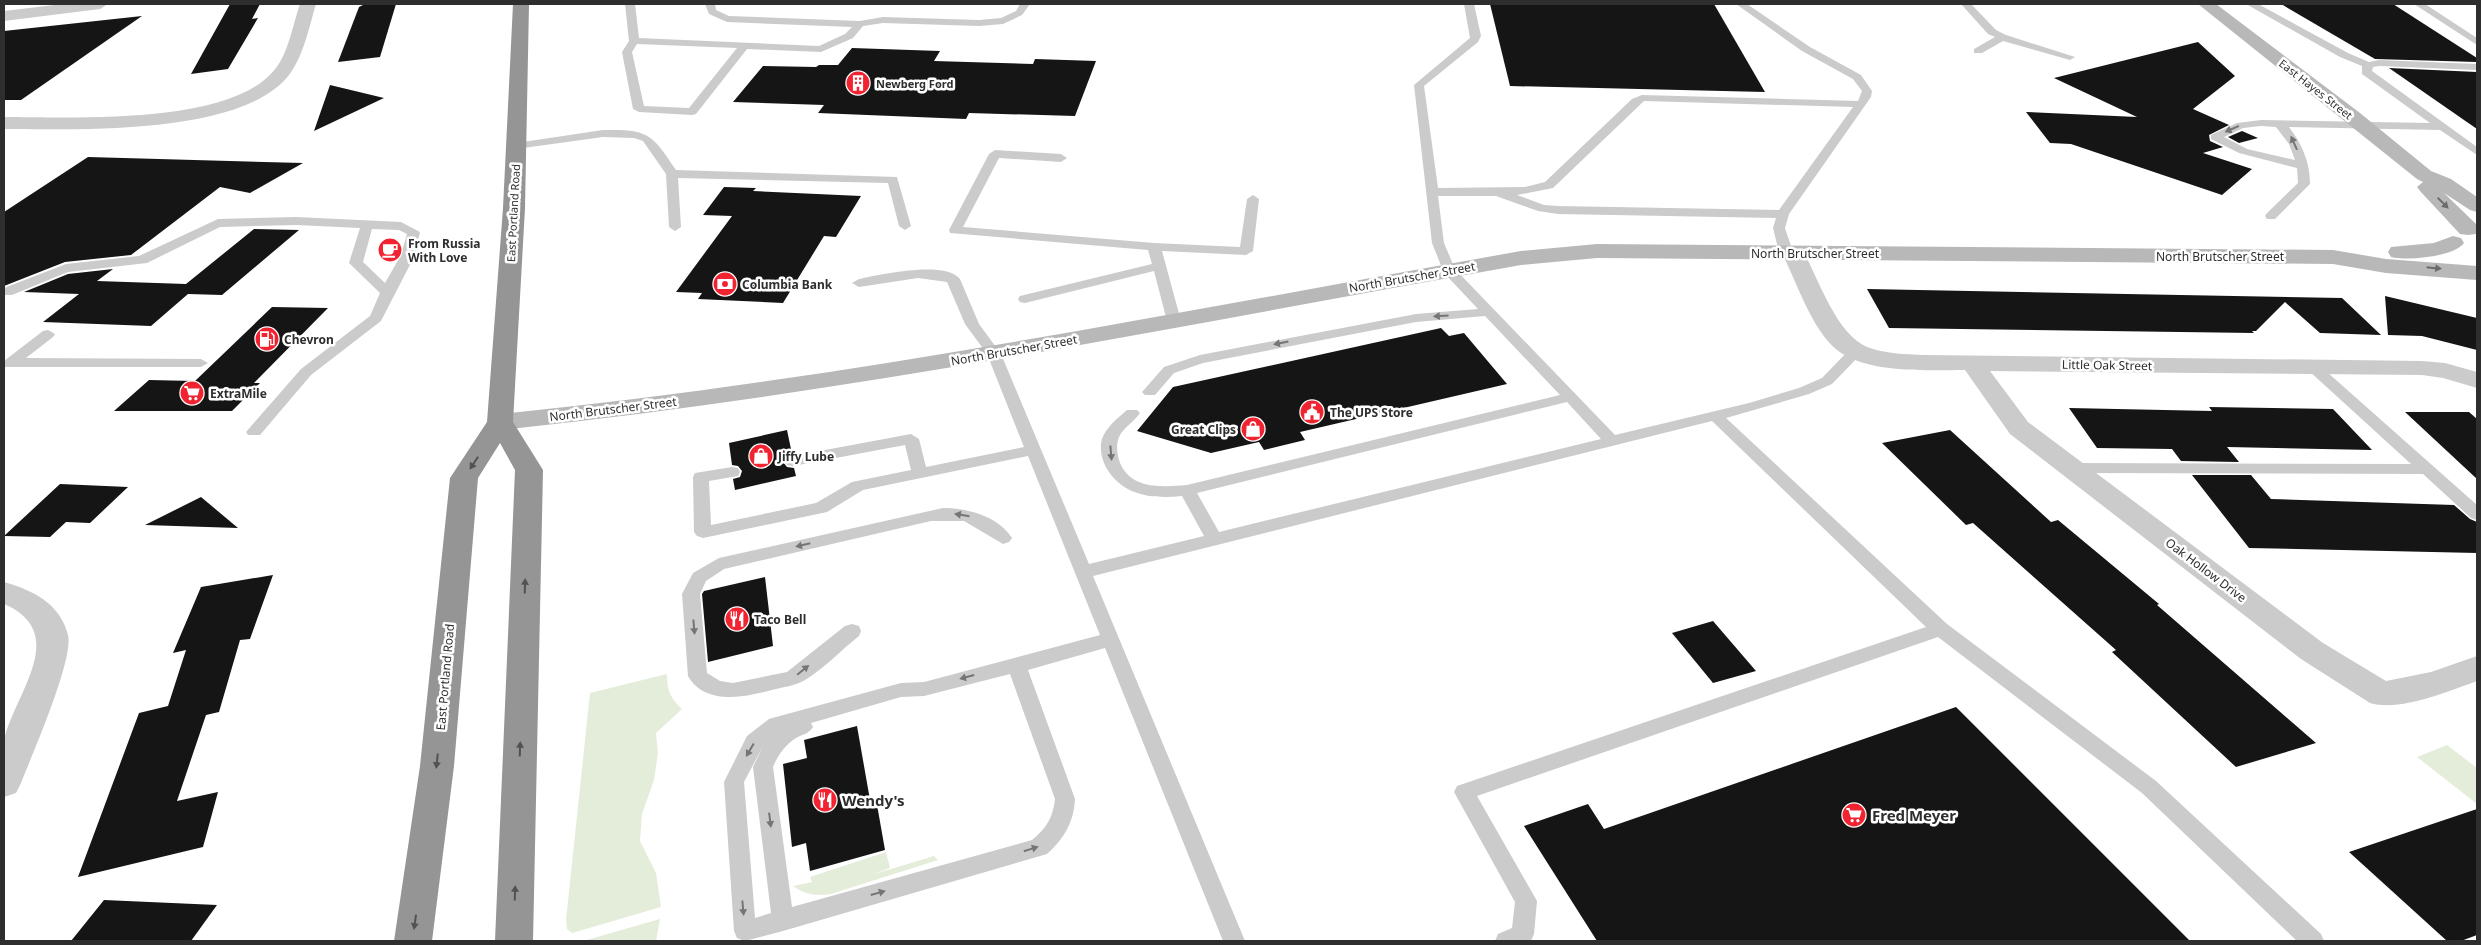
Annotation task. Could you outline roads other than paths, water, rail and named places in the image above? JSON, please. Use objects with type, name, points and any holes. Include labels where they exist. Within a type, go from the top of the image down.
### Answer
[{"type":"highway","name":"East Portland Road","points":[[413,941],[437,766],[464,478],[500,422],[516,146],[521,4]]},
{"type":"highway","points":[[500,422],[529,470],[514,941]]},
{"type":"street","points":[[4,16],[100,4]]},
{"type":"street","points":[[4,123],[106,125],[164,120],[217,108],[261,91],[284,71],[308,4]]},
{"type":"street","name":"East Hayes Street","points":[[2206,4],[2364,126],[2424,176],[2444,182],[2477,206]]},
{"type":"street","name":"East Hayes Street","points":[[2424,176],[2422,183],[2466,234]]},
{"type":"street","points":[[2466,234],[2458,253],[2477,267]]},
{"type":"street","name":"North Brutscher Street","points":[[2333,257],[2345,252],[2437,249],[2466,234]]},
{"type":"street","name":"North Brutscher Street","points":[[500,422],[600,412],[994,354],[1449,270],[1521,258],[1589,252],[2333,257],[2360,264],[2416,266],[2477,273]]},
{"type":"street","name":"Little Oak Street","points":[[1789,252],[1844,344],[1868,356],[1906,361],[1972,364],[2422,368],[2445,371],[2477,380]]},
{"type":"street","name":"Oak Hollow Drive","points":[[1972,364],[2019,428],[2312,651],[2382,694],[2434,684],[2477,668]]},
{"type":"street","points":[[4,593],[14,595],[40,612],[48,624],[53,639],[48,667],[4,783]]},
{"type":"lane","points":[[630,4],[634,41],[626,52],[639,109],[692,112],[745,46]]},
{"type":"lane","points":[[710,4],[712,12],[727,19],[860,24],[882,20],[979,23],[1003,21],[1019,13],[1025,4]]},
{"type":"lane","points":[[1469,4],[1476,36],[1474,40],[1419,85],[1438,244],[1449,270],[1612,441]]},
{"type":"lane","points":[[1741,4],[1806,49],[1858,77],[1867,91],[1866,97],[1783,214],[1779,228],[1789,252]]},
{"type":"lane","points":[[1966,4],[1992,32],[2002,37],[2070,57]]},
{"type":"lane","points":[[2251,4],[2336,51],[2368,65],[2379,63],[2477,67]]},
{"type":"lane","points":[[2419,4],[2477,42]]},
{"type":"lane","points":[[634,41],[821,49],[849,36],[860,24]]},
{"type":"lane","points":[[1978,51],[2002,37]]},
{"type":"lane","points":[[2368,65],[2366,72],[2378,82],[2477,152]]},
{"type":"lane","points":[[1431,192],[1525,191],[1548,185],[1636,101],[1642,98],[1860,104]]},
{"type":"lane","points":[[2272,216],[2304,184],[2304,166],[2288,131],[2280,124]]},
{"type":"lane","points":[[2304,166],[2243,151],[2215,137],[2241,125],[2440,127]]},
{"type":"lane","points":[[516,146],[595,134],[629,134],[647,139],[672,174],[675,227]]},
{"type":"lane","points":[[1061,158],[995,154],[955,230],[1154,247],[1246,251],[1253,199]]},
{"type":"lane","points":[[672,174],[893,180],[905,226]]},
{"type":"lane","points":[[1497,192],[1542,208],[1558,210],[1783,214]]},
{"type":"lane","points":[[7,292],[66,268],[142,260],[218,223],[296,221],[401,226],[414,232],[408,255],[387,292],[376,318],[306,372],[254,432]]},
{"type":"lane","points":[[367,225],[356,263],[387,292]]},
{"type":"lane","points":[[1154,247],[1174,321]]},
{"type":"lane","points":[[1025,300],[1159,266]]},
{"type":"lane","points":[[859,283],[916,273],[939,274],[953,279],[972,324],[994,354],[1234,941]]},
{"type":"lane","points":[[1150,392],[1169,370],[1200,359],[1416,318],[1489,312]]},
{"type":"lane","points":[[8,365],[48,334]]},
{"type":"lane","points":[[1083,572],[1715,416],[1804,392],[1827,381],[1857,350]]},
{"type":"lane","points":[[8,365],[201,363]]},
{"type":"lane","points":[[2313,367],[2477,514]]},
{"type":"lane","points":[[1132,413],[1110,438],[1109,456],[1118,475],[1128,484],[1142,490],[1158,493],[1187,490],[1570,397]]},
{"type":"lane","points":[[1715,416],[1940,629],[2149,787],[2312,941]]},
{"type":"lane","points":[[793,461],[911,439],[920,473]]},
{"type":"lane","points":[[732,472],[701,477],[702,532],[821,508],[858,486],[1033,450]]},
{"type":"lane","points":[[2072,468],[2427,469]]},
{"type":"lane","points":[[1187,490],[1215,540]]},
{"type":"lane","points":[[852,630],[794,677],[734,691],[719,689],[706,684],[698,676],[690,594],[699,577],[719,564],[931,516],[956,514],[978,519],[1003,538]]},
{"type":"lane","points":[[1506,941],[1523,934],[1526,901],[1464,792],[1940,629]]},
{"type":"lane","points":[[783,921],[763,767],[768,752],[778,739],[790,730],[903,698],[924,689],[993,670],[1017,666],[1111,639]]},
{"type":"lane","points":[[924,689],[901,690],[776,725],[754,742],[734,782],[744,931],[1039,847],[1051,837],[1060,825],[1065,799],[1017,666]]},
{"type":"place","name":"Newberg Ford","points":[[858,83]]},
{"type":"place","name":"From Russia With Love","points":[[390,250]]},
{"type":"place","name":"Columbia Bank","points":[[725,284]]},
{"type":"place","name":"Chevron","points":[[267,339]]},
{"type":"place","name":"ExtraMile","points":[[192,393]]},
{"type":"place","name":"The UPS Store","points":[[1312,412]]},
{"type":"place","name":"Great Clips","points":[[1253,429]]},
{"type":"place","name":"Jiffy Lube","points":[[761,456]]},
{"type":"place","name":"Taco Bell","points":[[737,619]]},
{"type":"place","name":"Wendy's","points":[[825,800]]},
{"type":"place","name":"Fred Meyer","points":[[1854,815]]}]
